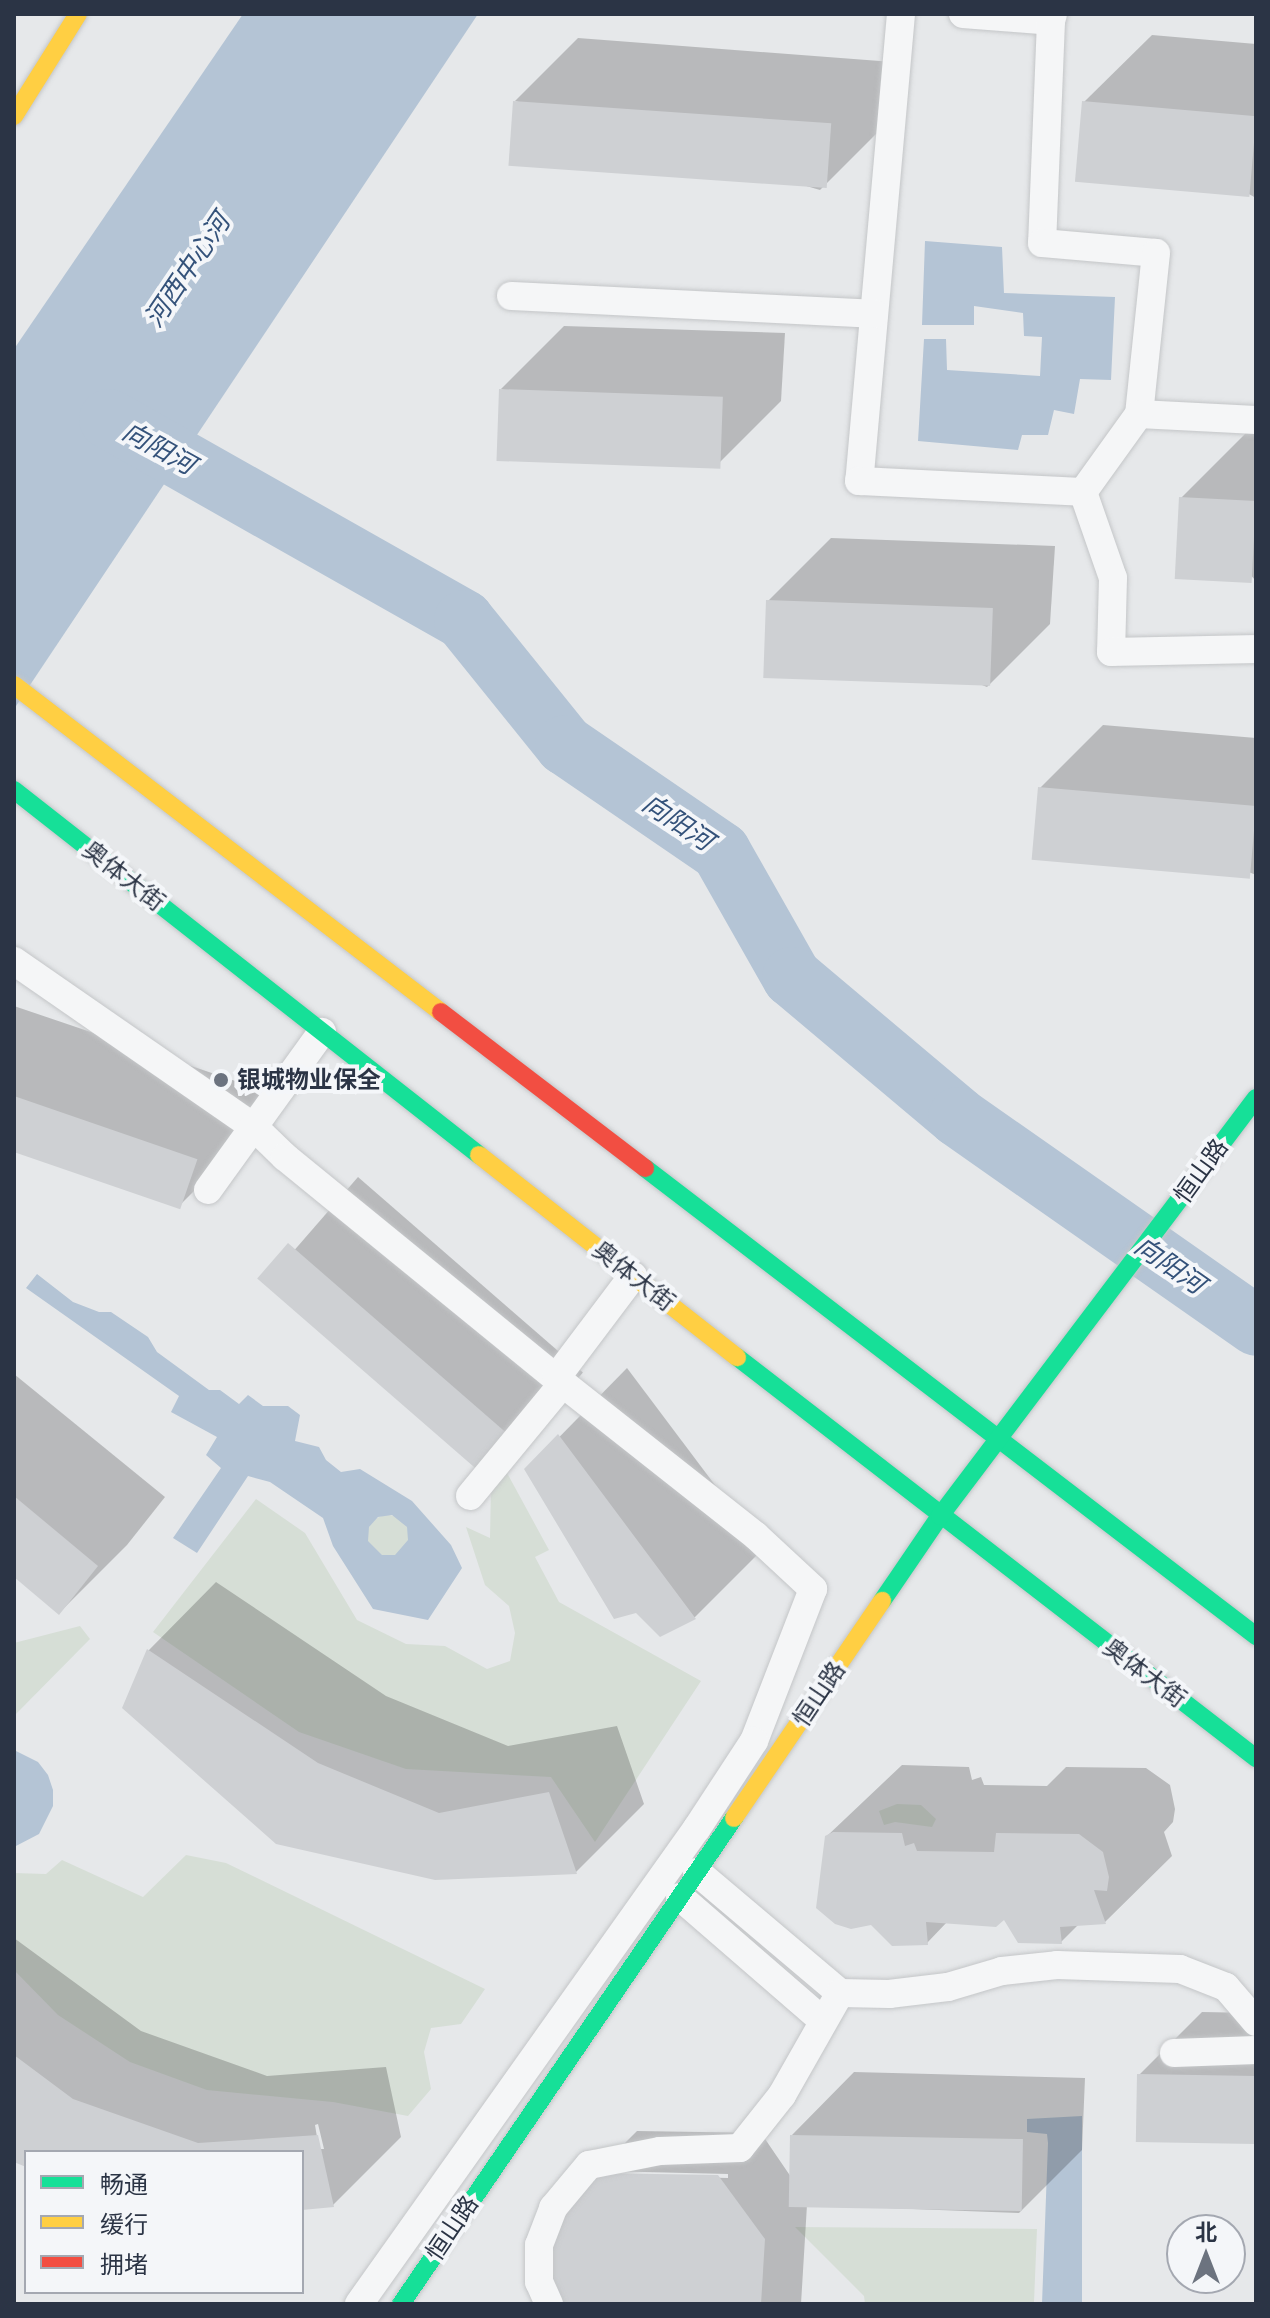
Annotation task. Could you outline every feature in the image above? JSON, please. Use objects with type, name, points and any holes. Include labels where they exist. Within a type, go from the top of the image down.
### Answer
[{"type":"main road","points":[[14,116],[78,14]]},
{"type":"main road","points":[[20,690],[1256,1636]]},
{"type":"main road","name":"奥体大街","points":[[14,790],[940,1516],[1256,1758]]},
{"type":"main road","name":"恒山路","points":[[401,2304],[940,1516],[1256,1098]]},
{"type":"street","points":[[901,14],[859,481],[1083,492]]},
{"type":"street","points":[[963,14],[1052,17],[1042,243],[1156,253],[1139,414],[1083,492]]},
{"type":"street","points":[[511,296],[874,314]]},
{"type":"street","points":[[1139,414],[1256,420]]},
{"type":"street","points":[[1083,492],[1113,578],[1111,652],[1256,649]]},
{"type":"street","points":[[14,961],[254,1127],[285,1157],[756,1536],[813,1589],[754,1741],[697,1828],[359,2304]]},
{"type":"street","points":[[208,1190],[322,1032]]},
{"type":"street","points":[[470,1496],[559,1380],[633,1276]]},
{"type":"street","points":[[697,1872],[840,1993],[889,1994],[948,1987],[1002,1971],[1057,1965],[1180,1969],[1226,1987],[1256,2022]]},
{"type":"street","points":[[680,1897],[823,2021]]},
{"type":"street","points":[[549,2304],[539,2282],[539,2245],[553,2208],[589,2165],[660,2151],[740,2148],[782,2095],[840,1993]]},
{"type":"street","points":[[1174,2053],[1256,2050]]},
{"type":"shaded area","points":[[507,1473],[549,1550],[535,1557],[559,1602],[701,1681],[595,1842],[551,1777],[406,1769],[299,1732],[153,1632],[256,1499],[305,1533],[357,1620],[406,1644],[445,1646],[487,1669],[510,1661],[515,1633],[509,1606],[485,1585],[466,1527],[490,1538],[491,1487]]},
{"type":"shaded area","points":[[388,1515],[403,1521],[409,1536],[403,1551],[388,1557],[373,1551],[367,1536],[373,1521]]},
{"type":"shaded area","points":[[80,1626],[90,1639],[14,1716],[14,1643]]},
{"type":"shaded area","points":[[897,1804],[921,1805],[936,1819],[932,1827],[895,1822],[884,1825],[879,1811]]},
{"type":"shaded area","points":[[186,1855],[226,1863],[485,1989],[461,2024],[431,2028],[424,2052],[431,2089],[408,2116],[333,2102],[207,2090],[130,2062],[58,2015],[14,1970],[14,1873],[46,1874],[62,1860],[143,1897]]},
{"type":"shaded area","points":[[795,2227],[1037,2229],[1034,2302],[865,2304],[864,2296]]},
{"type":"water","name":"河西中心河","points":[[243,14],[478,14],[14,709],[14,349]]},
{"type":"water","points":[[925,241],[1002,247],[1004,293],[1115,297],[1111,380],[1080,379],[1074,414],[1054,410],[1048,435],[1022,435],[1018,450],[918,441],[924,339],[946,339],[947,370],[1040,376],[1042,337],[1024,336],[1023,313],[974,306],[974,325],[922,325]]},
{"type":"water","points":[[37,1274],[73,1302],[99,1312],[111,1312],[148,1337],[157,1352],[209,1390],[220,1390],[239,1404],[248,1395],[263,1406],[288,1406],[300,1415],[295,1441],[319,1447],[326,1460],[341,1472],[360,1469],[412,1501],[451,1545],[462,1568],[428,1620],[373,1609],[333,1546],[323,1518],[270,1482],[248,1476],[197,1553],[173,1538],[221,1468],[206,1455],[217,1437],[171,1412],[179,1396],[26,1288]],"holes":[[[392,1515],[407,1527],[408,1540],[395,1555],[382,1555],[368,1541],[369,1527],[378,1517]]]},
{"type":"water","points":[[14,1750],[38,1762],[48,1775],[53,1790],[53,1806],[39,1834],[14,1847]]},
{"type":"water","points":[[1082,2116],[1082,2304],[1042,2304],[1048,2143],[1047,2134],[1027,2132],[1027,2119]]},
{"type":"building","points":[[513,101],[831,123],[827,188],[508,166]]},
{"type":"building","points":[[1082,101],[1256,116],[1249,197],[1075,182]]},
{"type":"building","points":[[499,389],[723,397],[720,469],[496,461]]},
{"type":"building","points":[[1179,497],[1256,501],[1252,583],[1175,579]]},
{"type":"building","points":[[766,600],[993,608],[990,686],[763,678]]},
{"type":"building","points":[[1038,787],[1256,806],[1250,879],[1032,860]]},
{"type":"building","points":[[14,1096],[197,1159],[180,1209],[14,1152]]},
{"type":"building","points":[[288,1243],[517,1442],[486,1477],[257,1278]]},
{"type":"building","points":[[558,1434],[696,1619],[660,1637],[636,1613],[614,1619],[524,1469]]},
{"type":"building","points":[[14,1496],[98,1566],[59,1615],[14,1577]]},
{"type":"building","points":[[147,1649],[318,1763],[439,1813],[549,1792],[577,1874],[435,1880],[276,1844],[122,1708]]},
{"type":"building","points":[[833,1832],[902,1833],[905,1846],[914,1843],[917,1851],[994,1852],[996,1833],[1079,1834],[1103,1852],[1109,1877],[1107,1891],[1094,1890],[1106,1924],[1060,1927],[1062,1944],[1018,1943],[1004,1920],[996,1927],[926,1922],[928,1945],[892,1946],[871,1925],[851,1929],[835,1924],[816,1908],[825,1836]]},
{"type":"building","points":[[14,2055],[73,2099],[198,2143],[318,2135],[334,2207],[304,2210],[304,2150],[24,2150],[24,2166],[14,2162]]},
{"type":"building","points":[[1137,2074],[1256,2076],[1255,2144],[1136,2142]]},
{"type":"building","points":[[790,2135],[1023,2139],[1022,2211],[789,2207]]},
{"type":"building","points":[[592,2173],[718,2175],[765,2239],[761,2304],[559,2304],[551,2277],[552,2239],[561,2213]]},
{"type":"waterway","name":"向阳河","points":[[109,419],[464,620],[565,745],[721,852],[792,977],[958,1117],[1256,1326]]},
{"type":"traffic: fast","points":[[14,790],[479,1155]]},
{"type":"traffic: fast","points":[[882,1601],[940,1516],[1256,1098]]},
{"type":"traffic: fast","points":[[645,1168],[1256,1636]]},
{"type":"traffic: fast","points":[[737,1357],[1256,1758]]},
{"type":"traffic: fast","points":[[401,2304],[734,1818]]},
{"type":"traffic: slow","points":[[14,116],[78,14]]},
{"type":"traffic: slow","points":[[14,685],[441,1012]]},
{"type":"traffic: slow","points":[[479,1155],[737,1357]]},
{"type":"traffic: slow","points":[[734,1818],[882,1601]]},
{"type":"traffic: jam","points":[[441,1012],[645,1168]]},
{"type":"place","name":"银城物业保全","points":[[221,1080]]}]
